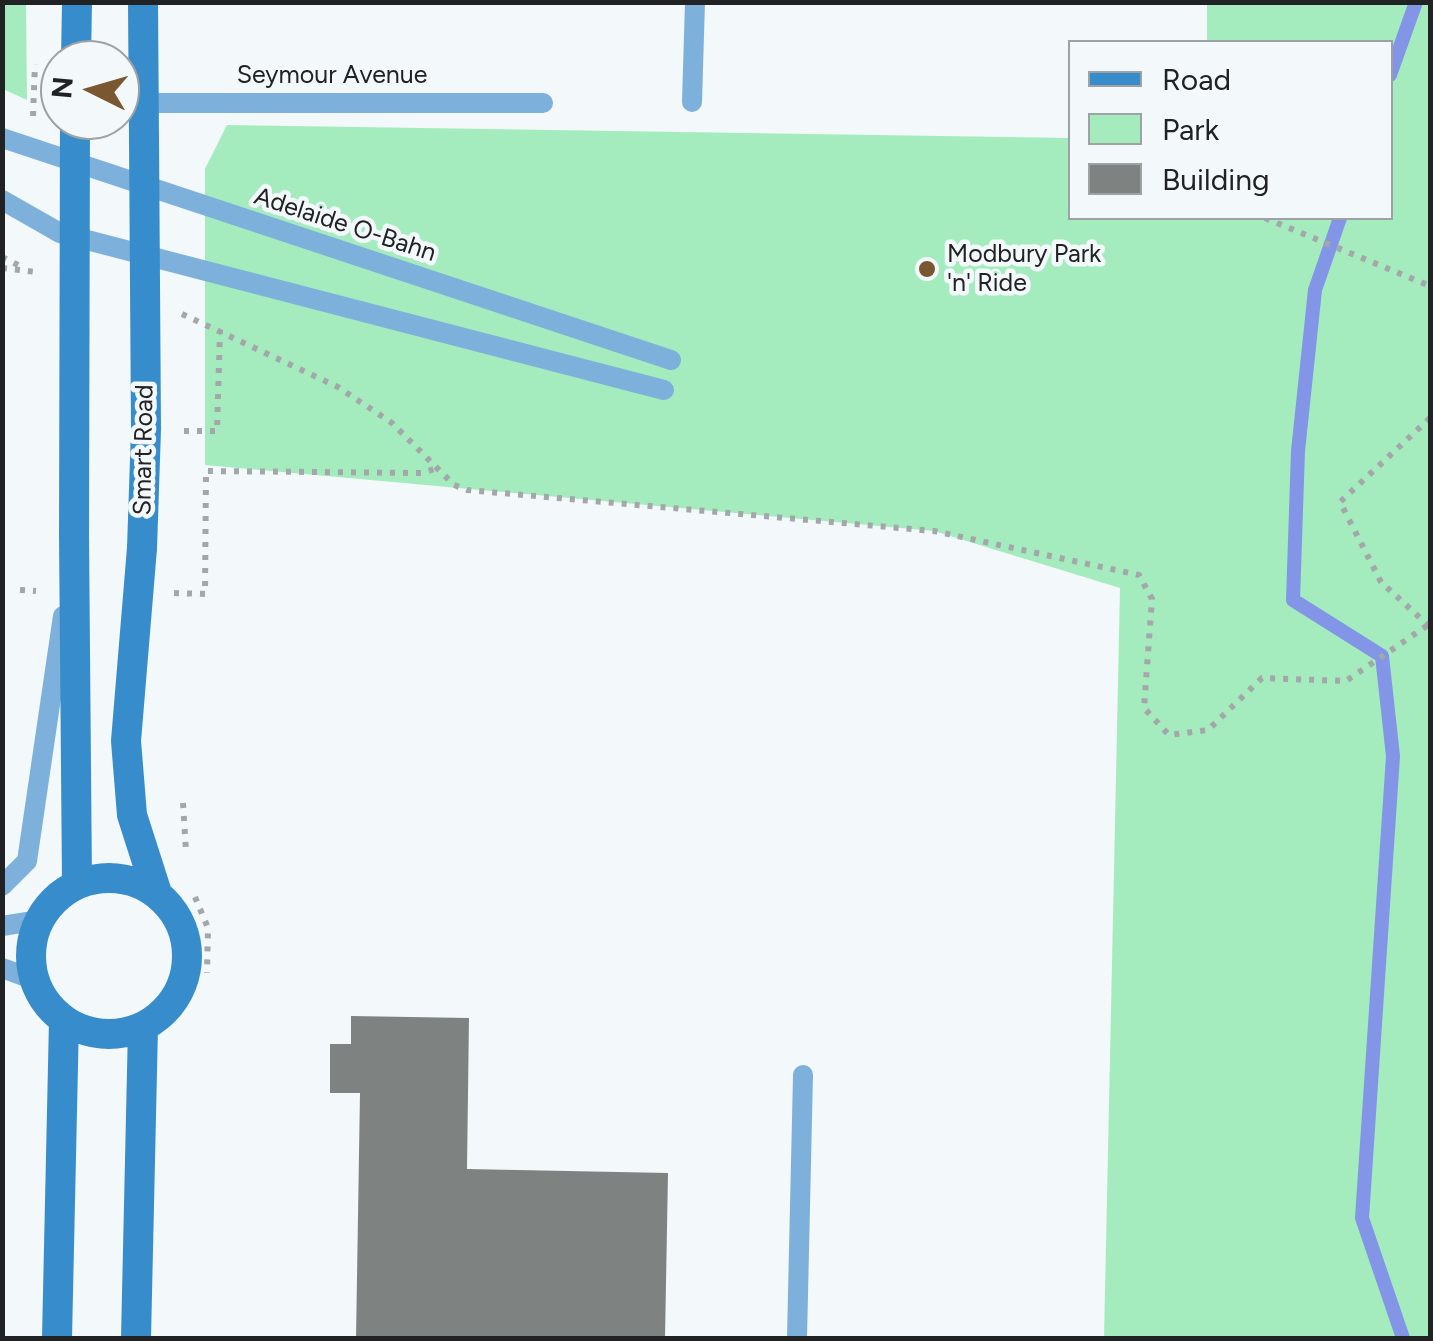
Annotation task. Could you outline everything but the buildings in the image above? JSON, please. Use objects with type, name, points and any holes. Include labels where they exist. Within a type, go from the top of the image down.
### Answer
[{"type":"main road","points":[[74,40],[77,2]]},
{"type":"main road","name":"Smart Road","points":[[138,40],[142,2]]},
{"type":"main road","name":"Smart Road","points":[[140,127],[144,139],[146,429],[142,548],[126,741],[132,815],[157,894]]},
{"type":"main road","points":[[76,140],[77,884]]},
{"type":"main road","points":[[115,878],[157,894],[183,929],[188,954],[174,1001],[142,1027],[104,1034],[64,1020],[48,1005],[35,980],[32,950],[40,920],[56,899],[77,884],[115,878]]},
{"type":"main road","points":[[57,1338],[64,1020]]},
{"type":"main road","points":[[136,1338],[142,1027]]},
{"type":"lane","points":[[63,2],[70,40]]},
{"type":"lane","points":[[692,102],[695,2]]},
{"type":"lane","name":"Seymour Avenue","points":[[140,102],[544,103]]},
{"type":"lane","name":"Adelaide O-Bahn","points":[[2,138],[671,360]]},
{"type":"lane","points":[[2,200],[60,233],[664,390]]},
{"type":"lane","points":[[2,886],[27,861],[74,535]]},
{"type":"lane","points":[[2,926],[40,920]]},
{"type":"lane","points":[[2,968],[35,980]]},
{"type":"lane","points":[[798,1338],[803,1075]]},
{"type":"path","points":[[1270,220],[1430,286]]},
{"type":"path","points":[[2,257],[30,270]]},
{"type":"path","points":[[2,268],[45,273]]},
{"type":"path","points":[[166,307],[338,387],[392,423],[454,485],[467,490],[934,531],[1139,575],[1152,599],[1144,708],[1168,735],[1208,730],[1262,678],[1346,681],[1429,626],[1381,582],[1340,502],[1430,418]]},
{"type":"path","points":[[183,430],[217,431],[220,330]]},
{"type":"path","points":[[183,593],[205,594],[206,471],[420,472],[439,468]]},
{"type":"path","points":[[207,973],[208,928]]},
{"type":"green space","points":[[3,2],[26,3],[27,100],[3,89]]},
{"type":"green space","points":[[1207,3],[1430,3],[1430,1338],[1104,1338],[1120,588],[934,531],[205,465],[205,169],[227,125],[1068,138],[1068,220],[1393,220],[1393,40],[1207,40]]},
{"type":"waterway","points":[[1393,67],[1416,2]]},
{"type":"waterway","points":[[1339,220],[1315,290],[1298,451],[1293,600],[1382,656],[1393,756],[1362,1218],[1403,1338]]},
{"type":"place","name":"Modbury Park 'n' Ride","points":[[927,269]]}]
